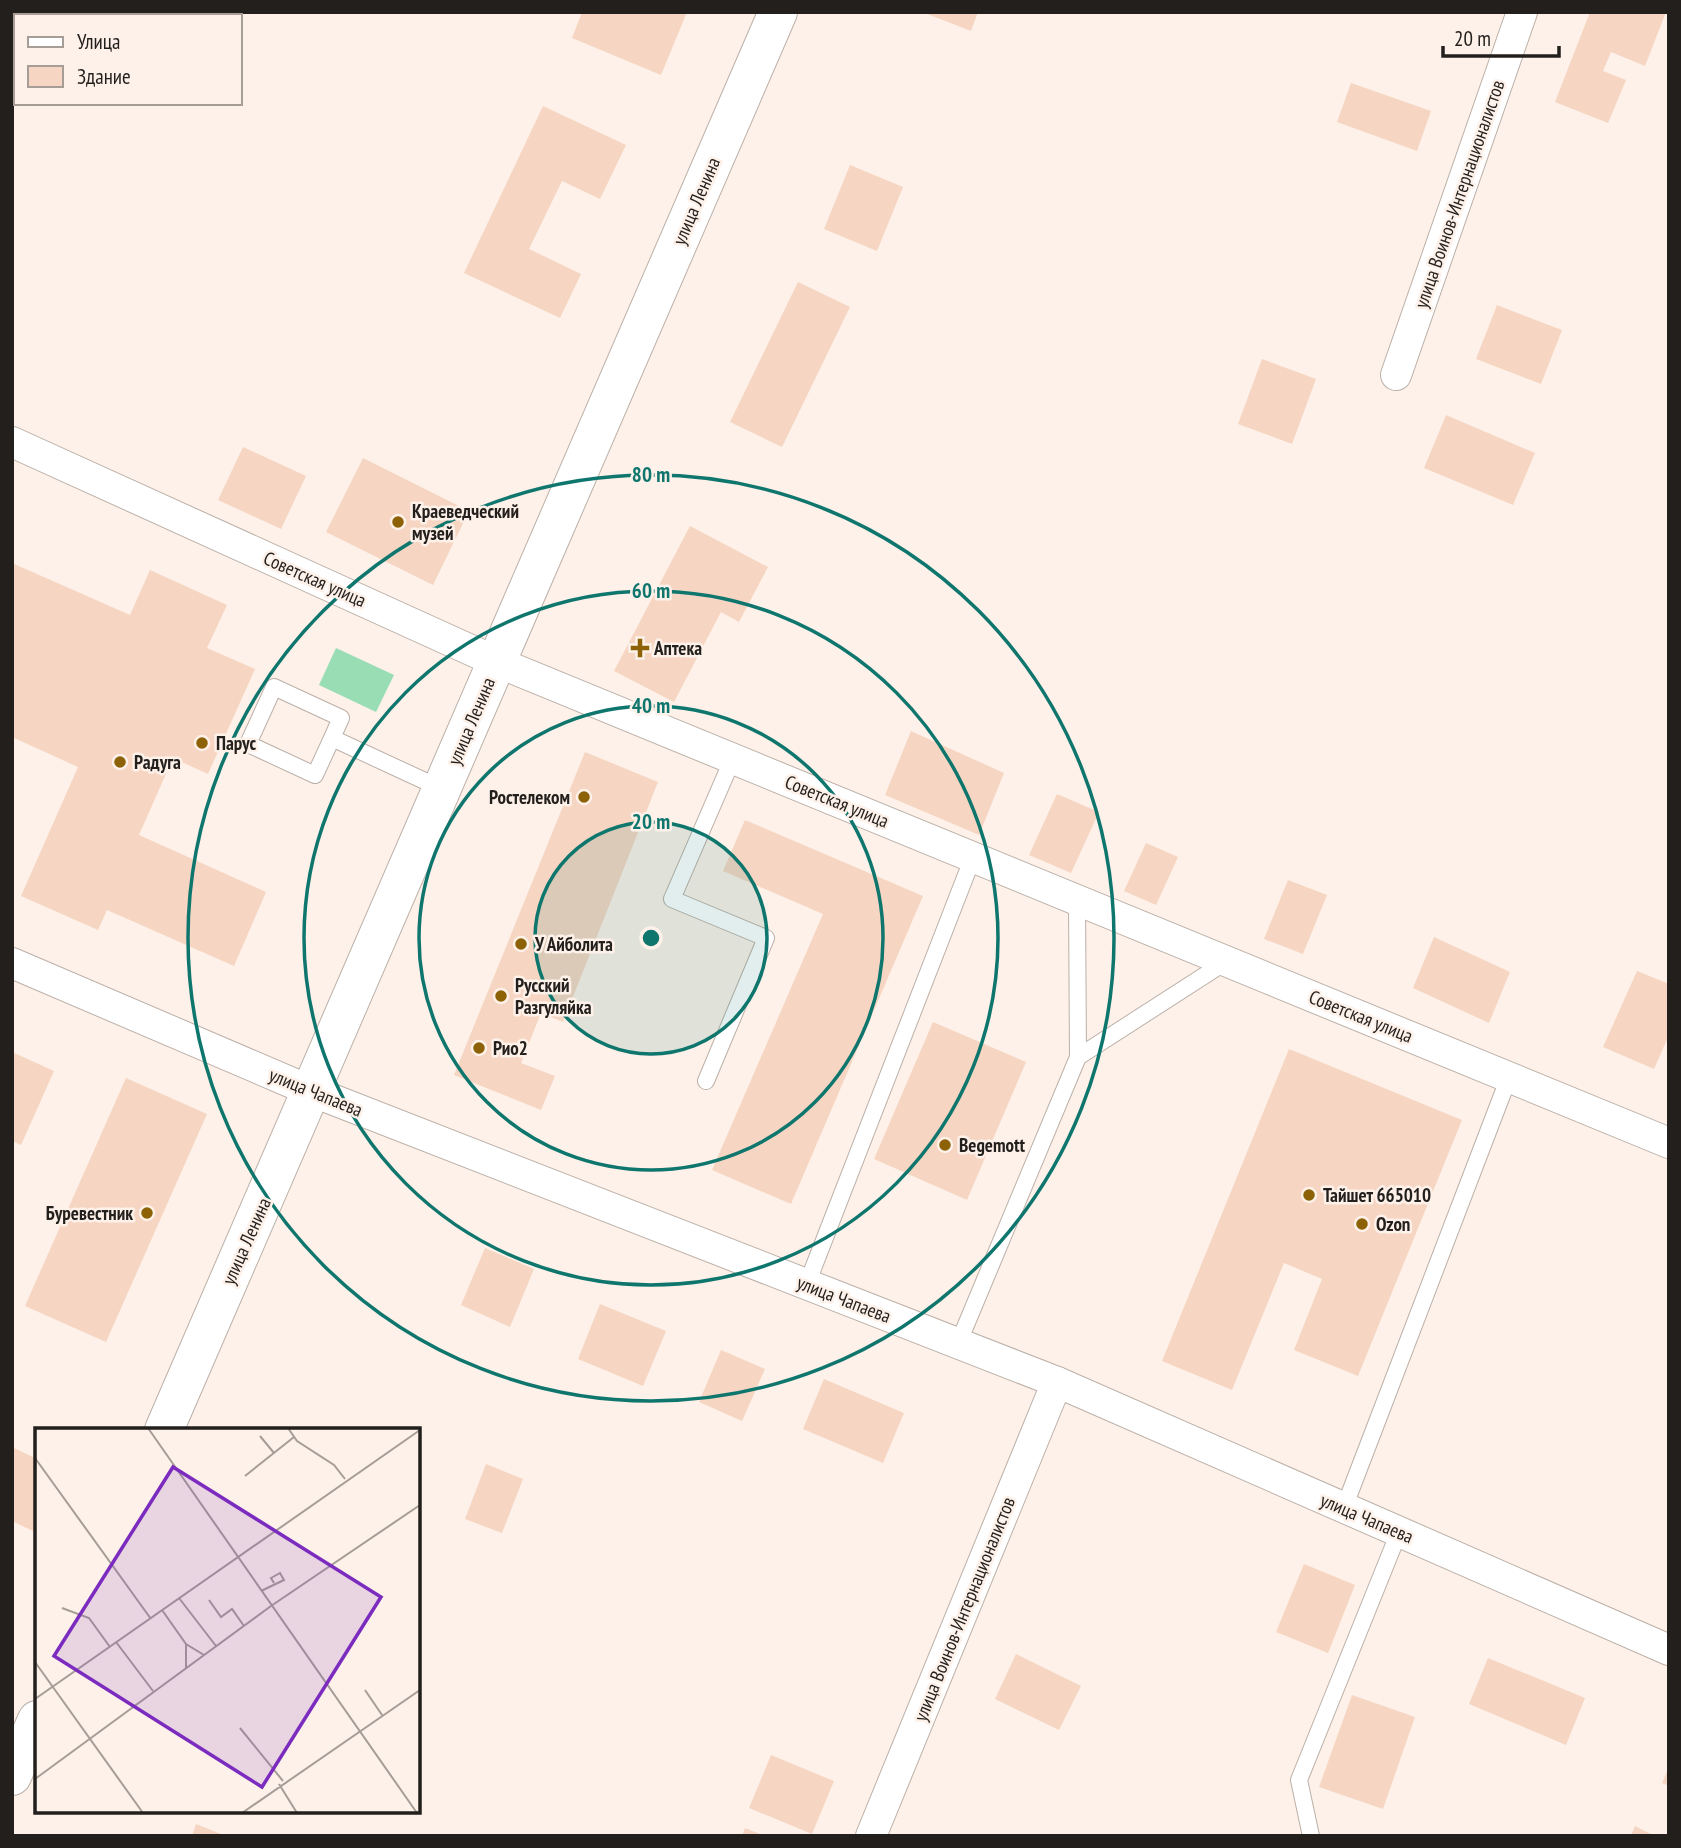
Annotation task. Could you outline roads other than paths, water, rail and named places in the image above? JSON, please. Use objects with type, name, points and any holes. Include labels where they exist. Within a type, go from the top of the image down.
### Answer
[{"type":"main road","name":"улица Ленина","points":[[164,1428],[778,12]]},
{"type":"main road","points":[[12,1776],[35,1724]]},
{"type":"street","name":"улица Воинов-Интернационалистов","points":[[1396,375],[1522,12]]},
{"type":"street","name":"Советская улица","points":[[12,442],[497,662],[1669,1143]]},
{"type":"street","name":"улица Чапаева","points":[[12,963],[311,1091],[1057,1382],[1669,1650]]},
{"type":"street","name":"улица Воинов-Интернационалистов","points":[[871,1836],[1057,1382]]},
{"type":"lane","points":[[274,687],[341,718],[332,738],[315,775],[248,744],[274,687]]},
{"type":"lane","points":[[332,738],[442,789]]},
{"type":"lane","points":[[706,1081],[766,938],[672,899],[733,758]]},
{"type":"lane","points":[[807,1284],[973,857]]},
{"type":"lane","points":[[958,1344],[1078,1057],[1077,900]]},
{"type":"lane","points":[[1078,1057],[1227,961]]},
{"type":"lane","points":[[1344,1508],[1509,1077]]},
{"type":"lane","points":[[1311,1836],[1299,1780],[1399,1532]]},
{"type":"place","name":"Краеведческий музей","points":[[398,522]]},
{"type":"place","name":"Аптека","points":[[640,648]]},
{"type":"place","name":"Парус","points":[[202,743]]},
{"type":"place","name":"Радуга","points":[[120,762]]},
{"type":"place","name":"Ростелеком","points":[[584,797]]},
{"type":"place","name":"У Айболита","points":[[521,944]]},
{"type":"place","name":"Русский Разгуляйка","points":[[501,996]]},
{"type":"place","name":"Рио2","points":[[479,1048]]},
{"type":"place","name":"Begemott","points":[[945,1145]]},
{"type":"place","name":"Тайшет 665010","points":[[1309,1195]]},
{"type":"place","name":"Буревестник","points":[[147,1213]]},
{"type":"place","name":"Ozon","points":[[1362,1224]]}]
